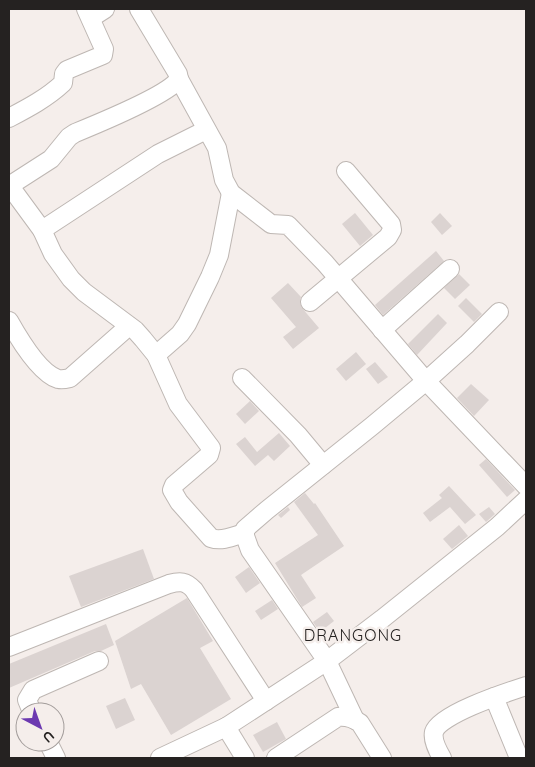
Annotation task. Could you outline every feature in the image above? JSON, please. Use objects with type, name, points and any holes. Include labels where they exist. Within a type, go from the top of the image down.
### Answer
[{"type":"street","points":[[139,9],[206,130],[218,148],[224,180],[231,192],[271,224],[288,225],[338,277],[426,381],[526,486]]},
{"type":"street","points":[[9,118],[33,105],[63,84],[64,74],[67,70],[103,55],[104,49],[94,12]]},
{"type":"street","points":[[179,79],[176,84],[145,101],[69,137],[51,159],[9,186],[42,230],[53,254],[72,279],[84,292],[135,330],[156,355],[178,404],[211,448],[209,455],[174,485],[172,490],[179,502],[211,538],[216,540],[244,533]]},
{"type":"street","points":[[42,230],[158,154],[206,130]]},
{"type":"street","points":[[310,302],[388,236],[392,230],[391,224],[346,171]]},
{"type":"street","points":[[156,355],[180,334],[210,278],[219,255],[231,192]]},
{"type":"street","points":[[382,330],[450,269]]},
{"type":"street","points":[[355,720],[326,661],[250,550],[244,533],[266,510],[426,381],[499,312]]},
{"type":"street","points":[[9,321],[27,350],[40,365],[55,378],[63,380],[70,378],[129,326]]},
{"type":"street","points":[[242,378],[298,435],[323,465]]},
{"type":"street","points":[[160,758],[226,727],[326,661],[497,527],[526,500]]},
{"type":"street","points":[[9,647],[169,584],[182,582],[194,590],[266,701]]},
{"type":"street","points":[[27,702],[26,700],[33,690],[99,661]]},
{"type":"street","points":[[442,758],[434,737],[434,732],[439,724],[454,714],[526,686]]},
{"type":"street","points":[[494,697],[519,758]]},
{"type":"street","points":[[276,758],[338,717],[349,717],[355,720],[363,728],[382,758]]},
{"type":"street","points":[[226,727],[245,758]]},
{"type":"building","points":[[355,213],[373,235],[360,246],[342,224]]},
{"type":"building","points":[[440,213],[452,226],[442,235],[431,222]]},
{"type":"building","points":[[436,251],[444,261],[383,315],[375,305]]},
{"type":"building","points":[[459,274],[470,285],[455,299],[444,288]]},
{"type":"building","points":[[288,283],[301,297],[300,303],[302,308],[319,328],[293,349],[283,337],[296,327],[271,298]]},
{"type":"building","points":[[466,298],[482,314],[474,322],[458,306]]},
{"type":"building","points":[[438,314],[447,323],[417,355],[408,344]]},
{"type":"building","points":[[356,352],[366,364],[346,381],[336,369]]},
{"type":"building","points":[[375,362],[388,377],[378,384],[366,369]]},
{"type":"building","points":[[471,384],[489,400],[474,416],[457,398]]},
{"type":"building","points":[[250,401],[259,411],[245,424],[236,414]]},
{"type":"building","points":[[279,433],[290,446],[274,461],[268,455],[255,466],[236,444],[245,437],[257,452]]},
{"type":"building","points":[[486,459],[515,490],[507,497],[479,465]]},
{"type":"building","points":[[449,486],[476,515],[465,524],[450,507],[430,522],[423,513],[442,498],[439,495]]},
{"type":"building","points":[[305,493],[315,503],[344,546],[301,575],[316,598],[302,607],[275,563],[318,535],[294,502]]},
{"type":"building","points":[[288,507],[290,510],[281,518],[278,515]]},
{"type":"building","points":[[489,507],[495,514],[486,522],[479,514]]},
{"type":"building","points":[[459,525],[468,536],[452,549],[443,539]]},
{"type":"building","points":[[143,549],[154,579],[81,607],[69,576]]},
{"type":"building","points":[[249,567],[260,583],[246,593],[235,577]]},
{"type":"building","points":[[187,598],[213,641],[200,648],[231,699],[171,735],[141,684],[131,689],[115,641]]},
{"type":"building","points":[[272,600],[278,609],[261,620],[255,611]]},
{"type":"building","points":[[327,612],[334,621],[320,632],[313,622]]},
{"type":"building","points":[[106,624],[114,645],[101,651],[95,651],[9,688],[9,664]]},
{"type":"building","points":[[125,698],[135,720],[116,729],[106,706]]},
{"type":"building","points":[[277,722],[286,739],[263,752],[253,735]]},
{"type":"district","name":"DRANGONG","points":[[353,635]]}]
